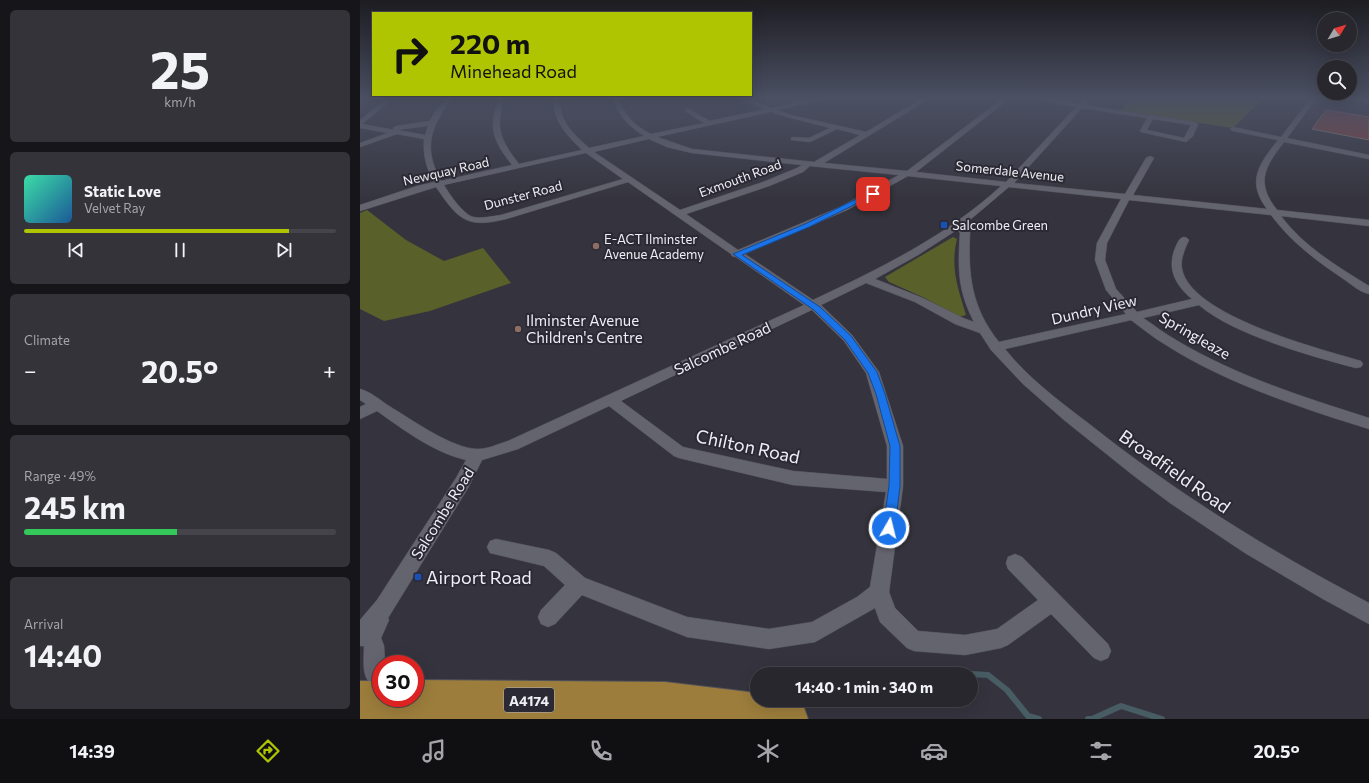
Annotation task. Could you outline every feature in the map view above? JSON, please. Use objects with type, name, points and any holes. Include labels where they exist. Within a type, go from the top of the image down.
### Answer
[{"type":"highway","name":"A4174","points":[[424,693],[665,701],[760,712],[789,719]]},
{"type":"highway","name":"A4174","points":[[360,700],[372,697]]},
{"type":"street","points":[[360,145],[394,133]]},
{"type":"street","points":[[399,133],[427,137],[429,133]]},
{"type":"street","points":[[496,133],[501,146],[517,167]]},
{"type":"street","points":[[570,133],[588,151],[628,180],[811,306],[817,308],[848,338],[872,372],[895,446],[895,486],[879,592],[887,615],[914,641],[965,645],[1001,638],[1053,601]]},
{"type":"street","name":"Somerdale Avenue","points":[[644,133],[650,137],[669,145],[692,150],[1369,223]]},
{"type":"street","name":"Newquay Road","points":[[360,208],[403,193],[438,184],[671,133]]},
{"type":"street","points":[[793,138],[810,140],[826,133]]},
{"type":"street","points":[[859,133],[866,134]]},
{"type":"street","points":[[736,254],[842,210],[905,175],[962,133]]},
{"type":"street","name":"Salcombe Road","points":[[360,636],[384,607],[462,484],[477,455],[513,445],[811,306],[916,252],[956,226],[988,202],[1056,133]]},
{"type":"street","points":[[1150,133],[1186,140],[1192,133]]},
{"type":"street","points":[[1246,133],[1369,157]]},
{"type":"street","points":[[1288,133],[1264,164],[1260,180],[1263,196],[1273,213],[1302,243],[1326,262],[1369,291]]},
{"type":"street","name":"Exmouth Road","points":[[678,214],[766,184],[800,170],[866,134]]},
{"type":"street","name":"Dunster Road","points":[[427,137],[427,154],[429,163],[438,184],[463,215],[469,219],[478,220],[503,217],[628,180]]},
{"type":"street","name":"Springleaze","points":[[1150,158],[1101,247],[1100,259],[1102,270],[1108,285],[1119,301],[1134,316],[1185,351],[1231,374],[1275,392],[1369,424]]},
{"type":"street","name":"Broadfield Road","points":[[956,226],[965,232],[963,266],[966,291],[972,309],[995,347],[1017,370],[1054,403],[1120,457],[1156,483],[1268,557],[1369,614]]},
{"type":"street","points":[[1184,240],[1177,255],[1178,274],[1188,289],[1201,301],[1224,316],[1266,336],[1356,364]]},
{"type":"street","points":[[866,279],[908,295],[959,321],[984,330]]},
{"type":"street","name":"Dundry View","points":[[995,347],[1201,301]]},
{"type":"street","points":[[360,394],[439,443],[453,450],[477,455]]},
{"type":"street","name":"Chilton Road","points":[[610,400],[679,452],[793,478],[895,486]]},
{"type":"street","points":[[360,414],[378,404]]},
{"type":"street","points":[[496,547],[549,559],[579,585],[687,627],[769,639],[815,632],[864,604],[879,592]]},
{"type":"street","points":[[1015,563],[1101,651]]},
{"type":"street","points":[[548,617],[579,585]]},
{"type":"street","name":"Salcombe Road","points":[[374,655],[374,646],[371,638],[384,607]]},
{"type":"green space","points":[[367,210],[406,240],[444,261],[483,248],[511,283],[430,311],[384,321],[360,309],[360,213]]},
{"type":"green space","points":[[953,237],[957,239],[954,259],[956,278],[966,315],[959,317],[925,298],[889,282],[885,277]]},
{"type":"building","points":[[1330,133],[1369,133],[1369,140]]},
{"type":"waterway","points":[[978,674],[988,675],[1007,690],[1028,716],[1039,719]]},
{"type":"waterway","points":[[1088,719],[1092,719],[1121,706],[1162,719]]},
{"type":"place","name":"Salcombe Green","points":[[944,225]]},
{"type":"place","name":"E-ACT Ilminster Avenue Academy","points":[[596,246]]},
{"type":"place","name":"Ilminster Avenue Children's Centre","points":[[518,329]]},
{"type":"place","name":"Airport Road","points":[[418,577]]},
{"type":"route","points":[[873,194],[807,226],[736,254],[811,306],[817,308],[848,338],[872,372],[895,446],[895,486],[889,528]]}]
